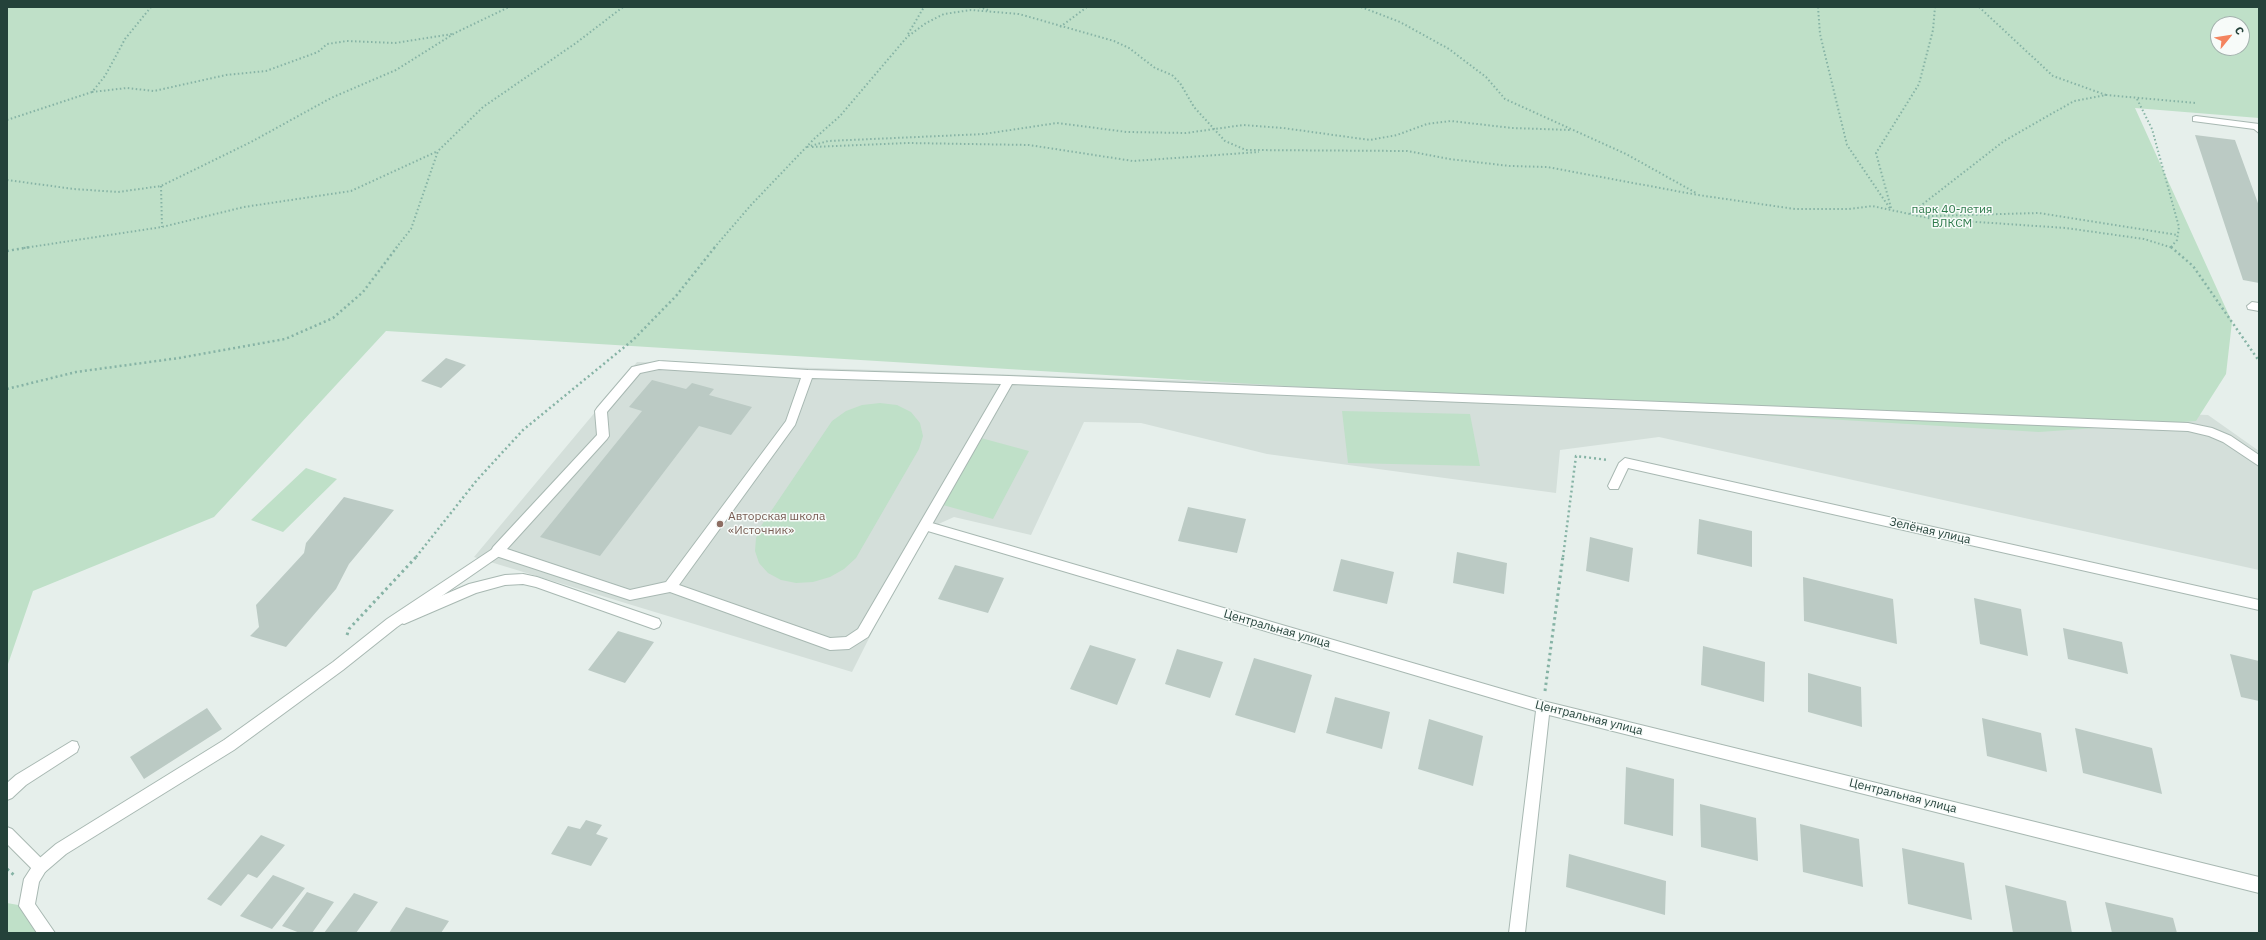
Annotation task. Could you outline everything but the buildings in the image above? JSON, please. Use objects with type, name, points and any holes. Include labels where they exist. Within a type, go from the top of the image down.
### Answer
[{"type":"street","points":[[2196,119],[2258,127],[2259,130]]},
{"type":"street","points":[[47,933],[27,906],[32,879],[40,867],[61,849],[229,745],[338,666],[392,624],[496,551],[603,436],[601,411],[636,370],[659,365],[808,374],[1009,380],[2188,427],[2212,432],[2222,436],[2259,461]]},
{"type":"street","points":[[670,587],[791,422],[808,374]]},
{"type":"street","points":[[496,551],[630,595],[670,587],[830,644],[849,643],[864,633],[1009,380]]},
{"type":"street","points":[[1614,486],[1625,463]]},
{"type":"street","name":"Зелёная улица","points":[[1625,463],[2259,605]]},
{"type":"street","name":"Центральная улица","points":[[925,526],[1543,707],[2259,885]]},
{"type":"street","points":[[392,624],[474,588],[511,580],[537,582],[607,608],[654,623]]},
{"type":"street","points":[[1517,933],[1543,707]]},
{"type":"street","points":[[7,793],[21,780],[72,747]]},
{"type":"street","points":[[7,834],[40,867]]},
{"type":"path","points":[[92,92],[106,76],[125,38],[151,7]]},
{"type":"path","points":[[7,180],[74,190],[118,192],[161,186],[251,142],[331,98],[396,70],[455,33],[509,7]]},
{"type":"path","points":[[7,251],[63,244],[162,227],[244,207],[351,191],[438,151],[483,107],[576,43],[623,7]]},
{"type":"path","points":[[347,636],[349,629],[410,565],[477,480],[523,430],[632,340],[676,296],[722,237],[807,148],[840,116],[906,37],[924,7]]},
{"type":"path","points":[[979,7],[992,12]]},
{"type":"path","points":[[1060,27],[1087,7]]},
{"type":"path","points":[[1361,7],[1400,22],[1449,49],[1486,77],[1505,99],[1626,154],[1698,195]]},
{"type":"path","points":[[1818,7],[1820,34],[1847,145],[1891,210]]},
{"type":"path","points":[[1891,210],[1876,153],[1919,84],[1933,30],[1935,7]]},
{"type":"path","points":[[1979,7],[2053,76],[2106,95],[2137,99],[2152,129],[2175,210],[2179,228],[2178,236],[2171,247]]},
{"type":"path","points":[[906,37],[926,23],[944,14],[971,10],[1019,14],[1060,27],[1114,41],[1129,48],[1155,68],[1172,75],[1180,83],[1194,107],[1225,141],[1246,150],[1265,151]]},
{"type":"path","points":[[7,120],[92,92],[127,88],[154,91],[192,84],[226,74],[266,71],[318,52],[327,44],[340,42],[395,44],[455,33]]},
{"type":"path","points":[[1909,214],[2004,141],[2074,101],[2106,95]]},
{"type":"path","points":[[807,148],[828,141],[984,134],[1057,123],[1127,132],[1186,133],[1243,125],[1283,128],[1370,140],[1397,136],[1427,124],[1451,121],[1512,128],[1571,130]]},
{"type":"path","points":[[807,148],[908,143],[1029,145],[1133,161],[1299,149],[1407,151],[1448,159],[1510,166],[1547,167],[1698,195],[1795,209],[1848,209],[1872,206],[1923,217],[2066,228],[2144,239],[2171,247],[2193,266],[2259,361]]},
{"type":"path","points":[[7,389],[76,372],[179,358],[285,339],[333,318],[363,292],[411,229],[438,151]]},
{"type":"path","points":[[161,186],[162,227]]},
{"type":"path","points":[[1923,217],[2039,213],[2178,236]]},
{"type":"path","points":[[1543,707],[1576,456],[1625,463]]},
{"type":"shaded area","name":"Авторская школа «Источник»","points":[[637,362],[2208,415],[2259,451],[2259,570],[1659,437],[1560,450],[1556,493],[1267,454],[1141,423],[1084,422],[1031,535],[954,517],[923,531],[852,672],[474,557]]},
{"type":"green space","name":"парк 40-летия ВЛКСМ","points":[[7,7],[2259,7],[2259,118],[2135,108],[2232,322],[2226,374],[2196,421],[2039,432],[386,331],[214,517],[33,591],[7,667]]},
{"type":"green space","points":[[880,403],[897,405],[911,412],[920,423],[923,436],[919,449],[856,558],[844,569],[830,577],[813,582],[796,583],[781,580],[768,573],[759,563],[755,551],[756,538],[761,526],[832,421],[846,411],[862,405]]},
{"type":"green space","points":[[1342,411],[1470,414],[1480,466],[1348,463]]},
{"type":"green space","points":[[981,438],[1029,451],[993,519],[943,505]]},
{"type":"green space","points":[[306,468],[337,479],[283,532],[251,520]]},
{"type":"green space","points":[[7,903],[35,908],[45,933],[7,933]]},
{"type":"place","name":"Авторская школа «Источник»","points":[[720,524]]}]
